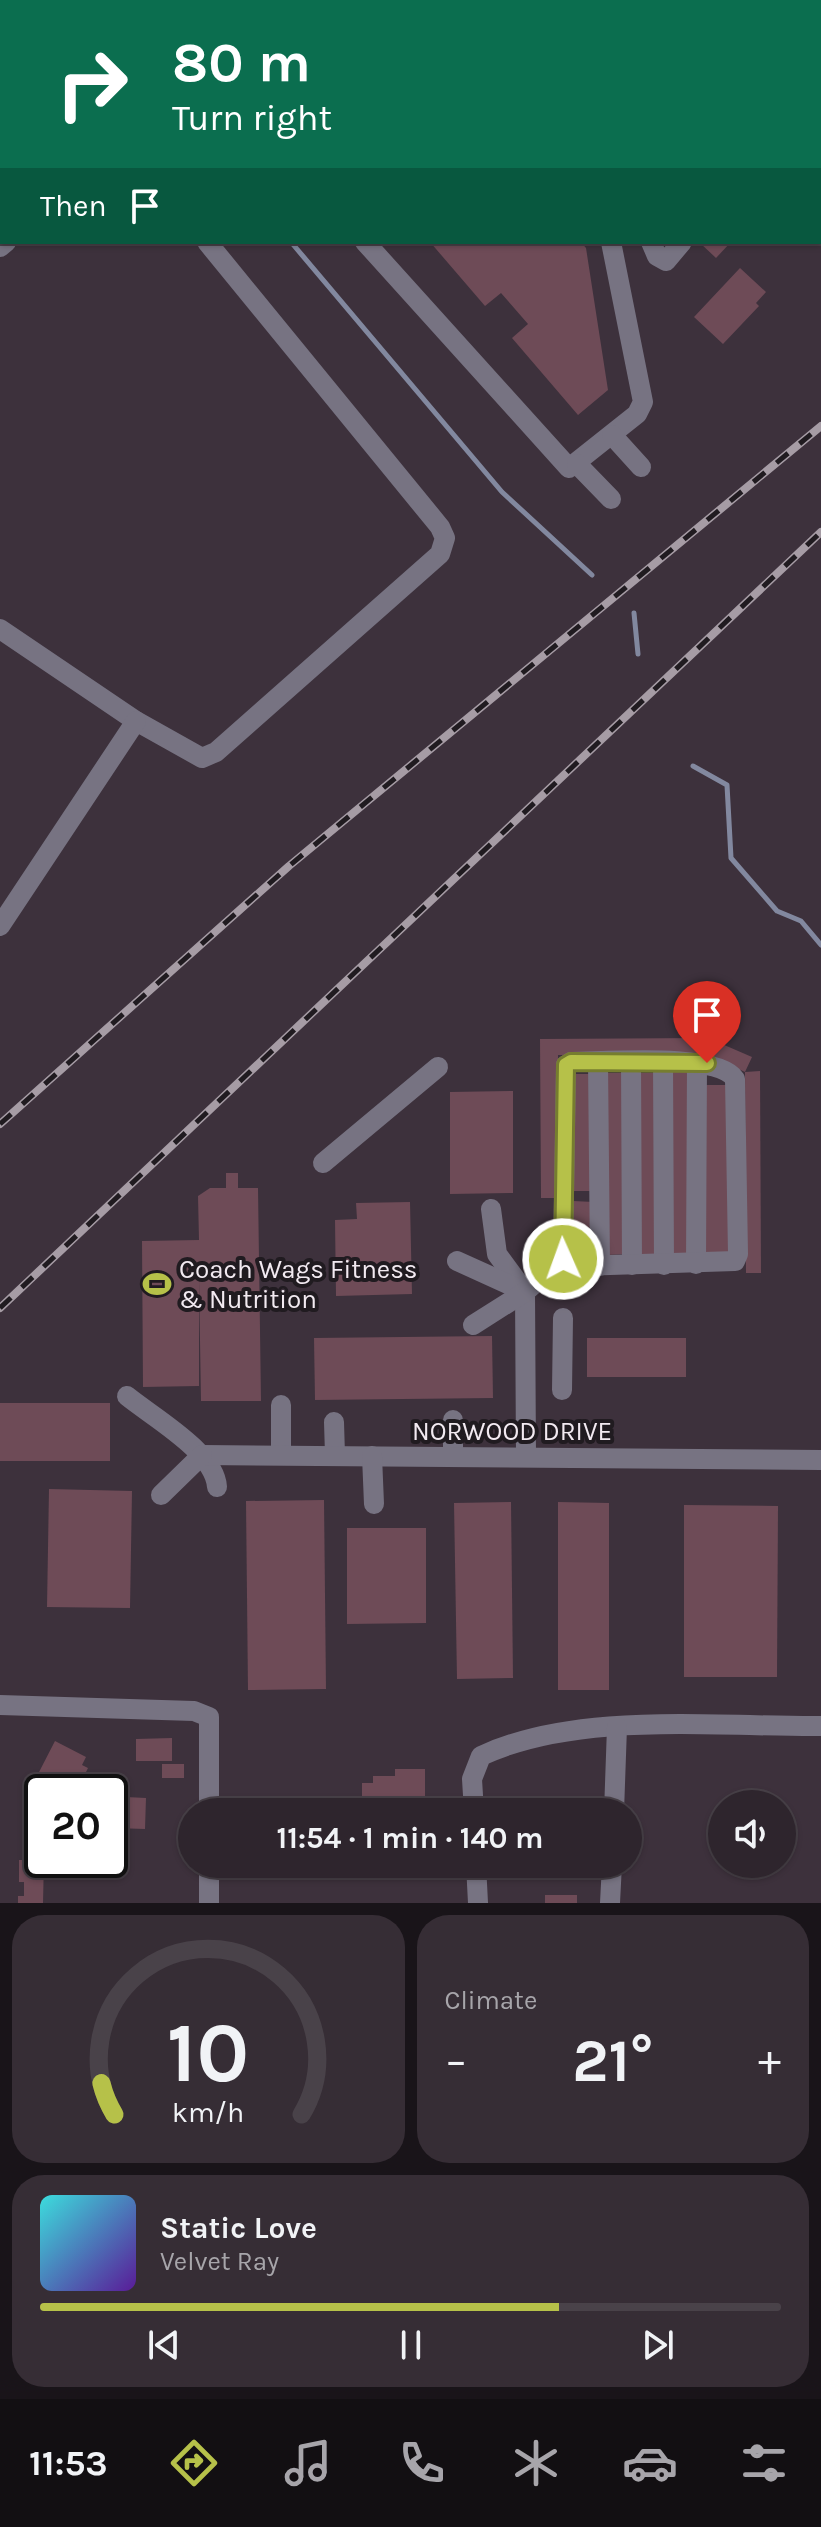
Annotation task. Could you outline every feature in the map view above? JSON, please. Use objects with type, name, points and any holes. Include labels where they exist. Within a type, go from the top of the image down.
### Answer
[{"type":"street","points":[[0,629],[136,721],[202,758],[216,752],[440,554],[445,538],[435,520],[209,244]]},
{"type":"street","points":[[367,244],[569,468],[637,414],[643,402],[611,244]]},
{"type":"street","points":[[652,244],[657,256],[666,261],[680,244]]},
{"type":"street","points":[[612,435],[641,467]]},
{"type":"street","points":[[577,464],[611,499]]},
{"type":"street","points":[[0,926],[136,721]]},
{"type":"street","points":[[473,1325],[525,1292],[563,1259],[564,1070],[571,1062],[697,1063],[729,1071],[735,1079],[738,1254],[735,1261],[728,1264],[579,1266],[563,1259]]},
{"type":"street","points":[[598,1062],[600,1266]]},
{"type":"street","points":[[631,1062],[632,1265]]},
{"type":"street","points":[[663,1062],[664,1265]]},
{"type":"street","points":[[696,1264],[697,1063]]},
{"type":"street","points":[[323,1163],[438,1067]]},
{"type":"street","points":[[491,1209],[497,1254],[525,1292],[526,1457]]},
{"type":"street","points":[[457,1261],[525,1292]]},
{"type":"street","points":[[562,1390],[563,1318]]},
{"type":"street","points":[[127,1396],[202,1455],[216,1475],[217,1487]]},
{"type":"street","points":[[281,1405],[281,1455]]},
{"type":"street","points":[[453,1420],[453,1456]]},
{"type":"street","points":[[334,1422],[335,1455]]},
{"type":"street","points":[[161,1495],[202,1455]]},
{"type":"street","name":"NORWOOD DRIVE","points":[[202,1455],[821,1460]]},
{"type":"street","points":[[372,1456],[374,1504]]},
{"type":"street","points":[[0,1705],[194,1711],[209,1717],[209,1798]]},
{"type":"street","points":[[473,1798],[472,1779],[481,1756],[507,1744],[542,1735],[584,1727],[821,1726]]},
{"type":"street","points":[[614,1798],[617,1727]]},
{"type":"street","points":[[209,1878],[209,1903]]},
{"type":"street","points":[[477,1878],[478,1903]]},
{"type":"street","points":[[610,1903],[611,1878]]},
{"type":"building","points":[[432,244],[583,244],[586,248],[608,390],[578,415],[512,338],[528,324],[501,293],[485,306]]},
{"type":"building","points":[[701,244],[729,244],[716,258]]},
{"type":"building","points":[[740,268],[766,292],[756,303],[759,306],[723,344],[694,317]]},
{"type":"building","points":[[703,1038],[703,1055],[558,1055],[559,1198],[541,1198],[540,1039]]},
{"type":"building","points":[[715,1041],[752,1057],[745,1072],[708,1055]]},
{"type":"building","points":[[760,1071],[761,1273],[746,1273],[745,1072]]},
{"type":"building","points":[[672,1072],[690,1072],[691,1254],[673,1254]]},
{"type":"building","points":[[606,1073],[626,1073],[627,1254],[607,1255]]},
{"type":"building","points":[[639,1073],[657,1073],[658,1255],[640,1255]]},
{"type":"building","points":[[573,1074],[593,1074],[593,1191],[574,1191]]},
{"type":"building","points":[[706,1085],[729,1085],[730,1255],[706,1255]]},
{"type":"building","points":[[513,1091],[513,1193],[450,1194],[450,1092]]},
{"type":"building","points":[[226,1173],[238,1173],[238,1188],[258,1188],[261,1401],[201,1401],[199,1280],[199,1386],[143,1387],[142,1241],[199,1240],[198,1196],[210,1188],[226,1188]]},
{"type":"building","points":[[573,1201],[594,1202],[594,1249],[573,1249]]},
{"type":"building","points":[[410,1202],[412,1294],[336,1296],[335,1220],[357,1219],[356,1203]]},
{"type":"building","points":[[492,1336],[493,1398],[315,1400],[314,1338]]},
{"type":"building","points":[[587,1338],[686,1338],[686,1377],[587,1377]]},
{"type":"building","points":[[0,1403],[110,1403],[110,1461],[0,1461]]},
{"type":"building","points":[[49,1489],[132,1491],[130,1608],[47,1607]]},
{"type":"building","points":[[324,1500],[326,1689],[248,1690],[246,1501]]},
{"type":"building","points":[[511,1502],[513,1678],[457,1679],[454,1503]]},
{"type":"building","points":[[558,1502],[609,1503],[609,1690],[558,1690]]},
{"type":"building","points":[[684,1505],[778,1506],[777,1677],[684,1677]]},
{"type":"building","points":[[347,1528],[426,1528],[426,1623],[347,1624]]},
{"type":"building","points":[[172,1738],[172,1761],[136,1761],[136,1739]]},
{"type":"building","points":[[55,1741],[86,1757],[82,1765],[88,1768],[85,1774],[38,1774]]},
{"type":"building","points":[[162,1764],[184,1764],[184,1778],[162,1778]]},
{"type":"building","points":[[395,1769],[425,1769],[425,1796],[362,1797],[362,1783],[373,1783],[373,1776],[395,1776]]},
{"type":"building","points":[[128,1797],[146,1798],[145,1829],[128,1828]]},
{"type":"building","points":[[19,1860],[24,1860],[24,1878],[44,1878],[43,1903],[18,1903],[18,1896],[24,1896],[24,1882],[19,1882]]},
{"type":"building","points":[[545,1895],[577,1895],[577,1903],[545,1903]]},
{"type":"waterway","points":[[293,244],[502,492],[592,575]]},
{"type":"waterway","points":[[634,613],[638,654]]},
{"type":"waterway","points":[[693,766],[727,785],[731,858],[777,911],[801,921],[821,945]]},
{"type":"railway","points":[[0,1124],[289,866],[821,426]]},
{"type":"railway","points":[[0,1308],[821,532]]},
{"type":"place","name":"Coach Wags Fitness & Nutrition","points":[[157,1284]]},
{"type":"route","points":[[563,1259],[566,1065],[571,1062],[707,1063]]}]
